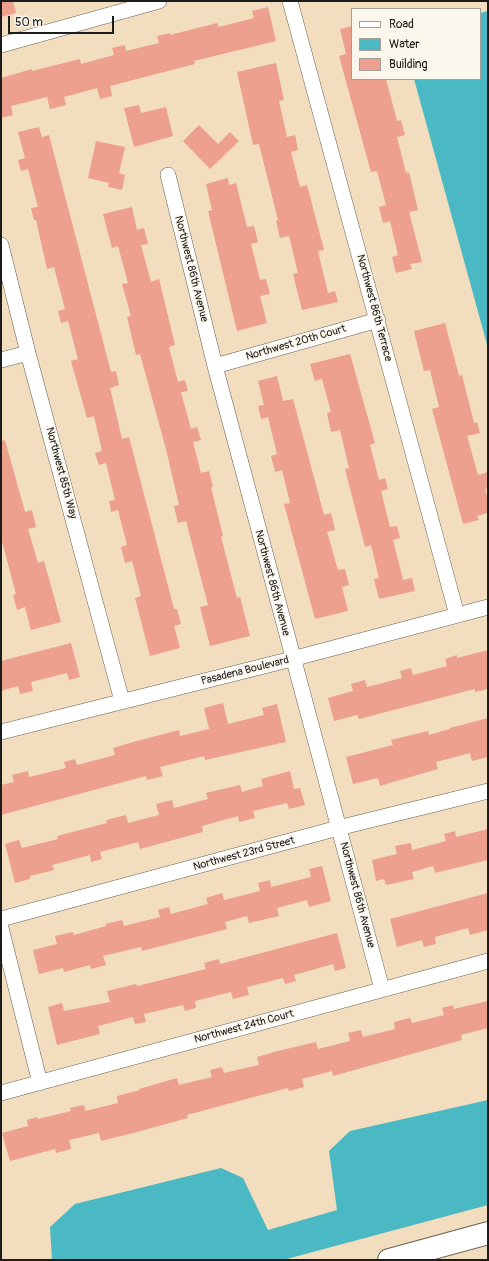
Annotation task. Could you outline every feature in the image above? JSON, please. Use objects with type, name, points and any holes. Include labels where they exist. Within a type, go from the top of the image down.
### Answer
[{"type":"main road","points":[[389,1260],[488,1233]]},
{"type":"street","points":[[1,45],[120,6],[159,1]]},
{"type":"street","name":"Northwest 86th Terrace","points":[[290,1],[457,615]]},
{"type":"street","name":"Northwest 86th Avenue","points":[[168,175],[215,366],[292,659],[382,989]]},
{"type":"street","name":"Northwest 85th Way","points":[[1,245],[28,353],[122,701]]},
{"type":"street","name":"Northwest 20th Court","points":[[215,366],[378,320]]},
{"type":"street","points":[[1,360],[28,353]]},
{"type":"street","name":"Pasadena Boulevard","points":[[1,732],[292,659],[488,607]]},
{"type":"street","name":"Northwest 23rd Street","points":[[1,919],[338,828],[488,791]]},
{"type":"street","points":[[1,928],[40,1083]]},
{"type":"street","name":"Northwest 24th Court","points":[[1,1093],[488,961]]},
{"type":"water","points":[[488,11],[488,348],[414,80],[481,80],[481,13]]},
{"type":"water","points":[[488,1100],[488,1205],[283,1260],[52,1260],[50,1227],[75,1204],[221,1168],[243,1178],[268,1230],[337,1210],[329,1151],[350,1131]]},
{"type":"building","points":[[1,1],[13,1],[16,13],[1,17]]},
{"type":"building","points":[[268,7],[276,41],[194,61],[195,64],[110,86],[112,96],[100,99],[97,88],[64,97],[66,105],[50,109],[47,97],[11,106],[13,115],[1,118],[1,78],[32,69],[32,71],[80,59],[81,64],[114,55],[112,48],[125,45],[126,51],[159,43],[157,36],[170,33],[170,35],[217,23],[219,27],[254,18],[252,11]]},
{"type":"building","points":[[351,26],[351,80],[386,80],[397,121],[401,120],[405,135],[397,137],[406,173],[409,172],[418,210],[409,212],[422,262],[410,264],[412,269],[396,273],[392,257],[398,255],[390,221],[383,223],[379,207],[386,205],[377,171],[371,172],[339,56],[346,54],[340,29]]},
{"type":"building","points":[[276,63],[284,100],[279,101],[287,137],[295,135],[298,150],[291,152],[300,187],[307,185],[324,250],[318,251],[328,293],[335,291],[338,302],[302,310],[293,274],[298,273],[289,236],[280,238],[276,221],[278,220],[259,144],[253,145],[237,72]]},
{"type":"building","points":[[139,105],[141,113],[166,107],[173,136],[134,147],[124,108]]},
{"type":"building","points":[[199,125],[218,144],[230,132],[239,141],[210,169],[183,141]]},
{"type":"building","points":[[39,127],[42,137],[49,135],[111,372],[116,371],[119,385],[110,388],[122,439],[129,437],[174,609],[177,609],[181,624],[174,626],[180,648],[150,656],[135,598],[141,596],[132,561],[125,563],[121,547],[127,545],[118,510],[111,512],[109,501],[115,500],[106,463],[99,465],[95,453],[102,451],[94,416],[87,418],[71,361],[78,359],[68,321],[61,323],[58,311],[65,309],[54,267],[47,269],[36,220],[34,220],[31,208],[38,207],[28,169],[21,171],[18,160],[25,158],[18,132]]},
{"type":"building","points":[[96,141],[125,147],[119,173],[125,175],[122,190],[108,187],[109,183],[88,178]]},
{"type":"building","points":[[228,178],[229,185],[236,183],[247,227],[254,226],[258,242],[251,244],[260,280],[266,279],[270,294],[260,296],[267,323],[237,331],[208,211],[212,210],[206,184]]},
{"type":"building","points":[[132,207],[137,230],[144,228],[148,244],[141,245],[151,282],[159,279],[175,345],[169,347],[178,382],[185,380],[188,391],[181,392],[191,429],[197,427],[201,440],[193,442],[201,473],[209,471],[213,487],[211,487],[223,536],[221,537],[237,598],[240,597],[250,636],[210,646],[200,607],[208,605],[186,521],[178,523],[174,506],[179,505],[166,449],[140,354],[136,355],[127,317],[131,316],[122,284],[128,283],[118,246],[112,248],[103,214]]},
{"type":"building","points":[[445,323],[459,376],[462,375],[474,423],[477,422],[480,433],[467,436],[478,475],[488,472],[488,488],[485,489],[488,499],[488,513],[477,516],[479,520],[463,524],[432,409],[439,407],[430,370],[424,371],[414,331]]},
{"type":"building","points":[[350,354],[375,443],[370,445],[379,480],[385,478],[388,489],[381,491],[390,527],[397,526],[400,538],[393,540],[403,580],[412,578],[415,591],[379,599],[374,579],[379,578],[371,545],[365,547],[345,469],[349,468],[340,430],[331,432],[327,413],[331,412],[322,379],[315,381],[310,364]]},
{"type":"building","points":[[277,376],[283,401],[293,399],[324,515],[331,513],[335,530],[327,532],[338,570],[345,569],[349,585],[342,587],[348,611],[315,619],[284,504],[290,503],[282,470],[275,472],[271,456],[277,454],[268,417],[261,419],[258,406],[264,405],[258,381]]},
{"type":"building","points":[[5,440],[25,512],[32,510],[36,527],[28,529],[38,563],[44,561],[61,622],[31,630],[25,607],[17,610],[13,595],[16,594],[1,538],[1,441]]},
{"type":"building","points":[[71,643],[80,677],[69,680],[67,673],[31,682],[33,691],[20,694],[18,686],[1,691],[1,661]]},
{"type":"building","points":[[488,650],[488,689],[475,692],[475,689],[359,719],[357,715],[334,721],[328,698],[353,691],[351,684],[365,680],[367,687],[402,678],[400,671],[411,668],[413,675],[447,666],[445,659],[457,655],[457,658]]},
{"type":"building","points":[[223,703],[228,724],[264,715],[262,708],[277,704],[286,742],[205,760],[204,756],[160,767],[163,776],[147,780],[146,776],[1,815],[1,785],[14,782],[12,775],[28,771],[29,777],[66,768],[64,762],[75,759],[77,765],[115,755],[113,748],[179,730],[180,736],[209,729],[204,708]]},
{"type":"building","points":[[488,718],[488,757],[472,761],[470,753],[436,762],[438,769],[380,786],[378,778],[353,784],[346,757],[393,745],[391,740],[428,731],[429,735]]},
{"type":"building","points":[[290,771],[294,789],[300,788],[305,805],[289,809],[287,803],[253,811],[255,818],[239,822],[238,816],[202,826],[203,832],[140,849],[138,842],[100,852],[102,859],[91,862],[90,855],[52,865],[54,870],[30,876],[30,879],[15,883],[5,844],[19,840],[22,848],[58,839],[57,836],[107,823],[106,820],[126,815],[128,823],[159,815],[156,804],[172,800],[174,808],[208,799],[206,793],[240,785],[242,792],[263,786],[261,779]]},
{"type":"building","points":[[488,829],[488,860],[435,873],[433,866],[412,872],[414,879],[386,885],[384,879],[376,881],[372,860],[397,854],[395,846],[411,843],[412,850],[446,841],[444,834],[455,831],[456,837]]},
{"type":"building","points":[[322,866],[331,901],[309,907],[307,900],[277,908],[279,916],[249,923],[247,916],[225,922],[227,929],[142,951],[141,947],[103,956],[106,965],[91,969],[90,965],[64,972],[63,968],[39,974],[33,950],[57,944],[55,936],[73,932],[74,935],[122,920],[124,926],[160,917],[158,910],[169,907],[171,914],[208,904],[206,898],[222,893],[224,900],[260,891],[258,883],[270,880],[271,887],[311,877],[309,869]]},
{"type":"building","points":[[488,893],[488,930],[470,935],[468,928],[435,937],[436,944],[424,947],[422,940],[397,947],[390,919]]},
{"type":"building","points":[[337,933],[346,968],[335,971],[333,964],[294,975],[296,981],[285,984],[283,978],[247,987],[249,995],[233,999],[231,992],[195,1001],[196,1008],[185,1011],[183,1005],[144,1014],[146,1022],[135,1024],[133,1017],[98,1026],[100,1034],[57,1045],[48,1007],[62,1003],[64,1011],[110,1002],[107,991],[136,984],[137,986],[206,969],[204,963],[219,959],[220,964]]},
{"type":"building","points":[[488,1001],[488,1028],[461,1035],[462,1040],[333,1076],[332,1071],[302,1079],[304,1087],[289,1091],[288,1088],[231,1103],[187,1115],[188,1118],[137,1132],[101,1141],[99,1133],[69,1140],[71,1149],[56,1153],[55,1149],[10,1161],[2,1133],[28,1126],[27,1120],[37,1117],[38,1119],[71,1111],[70,1108],[84,1105],[85,1111],[118,1103],[117,1096],[177,1078],[179,1085],[212,1077],[210,1070],[222,1067],[224,1073],[259,1065],[257,1057],[278,1051],[316,1042],[318,1049],[350,1041],[348,1033],[361,1030],[363,1037],[395,1029],[394,1022],[410,1018],[412,1023],[444,1015],[442,1008],[453,1005],[454,1009]]}]
